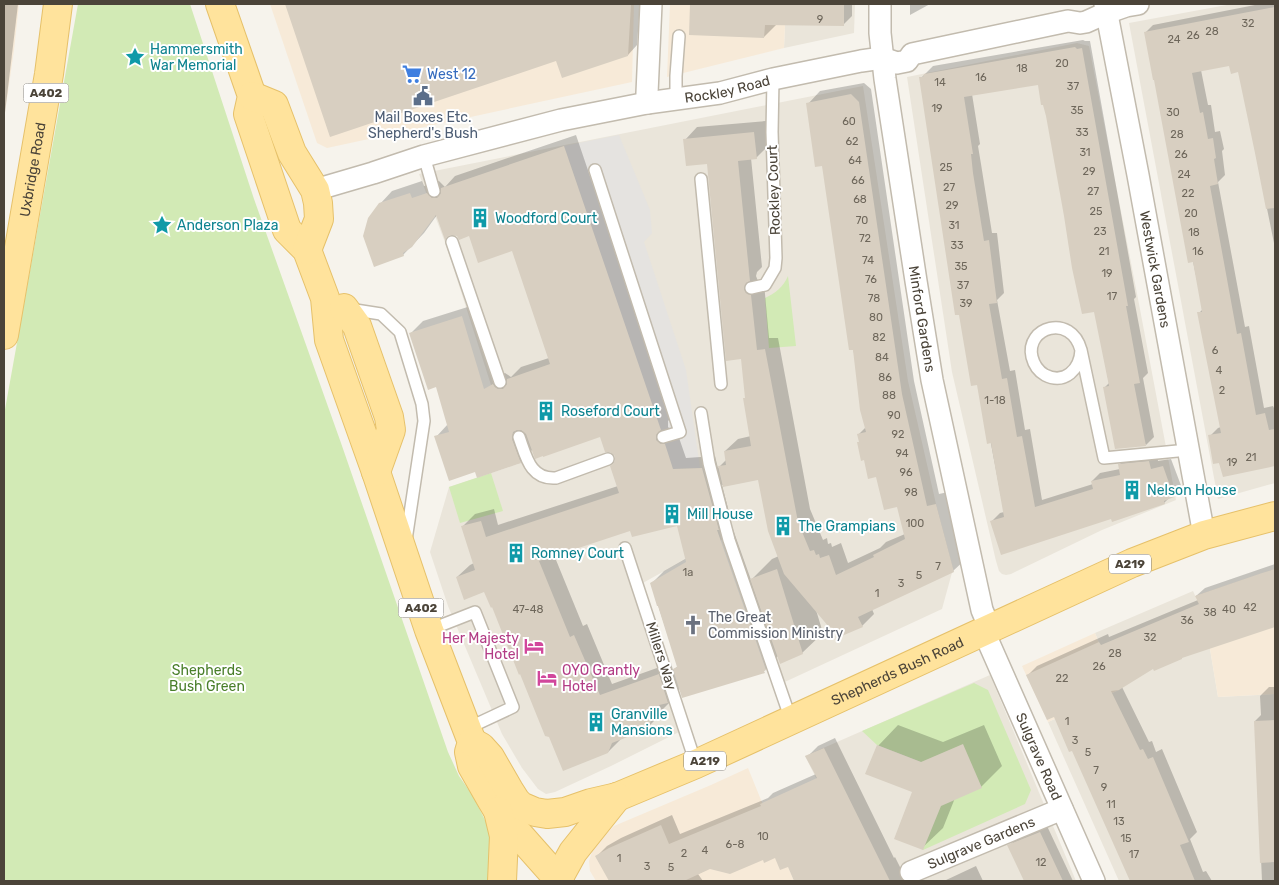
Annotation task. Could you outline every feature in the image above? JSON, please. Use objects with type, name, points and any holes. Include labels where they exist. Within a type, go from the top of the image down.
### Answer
[{"type":"main road","name":"Uxbridge Road","points":[[4,336],[49,74],[58,4]]},
{"type":"main road","name":"A402","points":[[220,4],[252,96],[248,114],[288,230],[307,250],[334,304],[329,340],[429,630],[469,736],[469,752],[472,766],[498,812],[558,881]]},
{"type":"main road","points":[[252,96],[274,105],[292,153],[315,190],[319,219],[307,250]]},
{"type":"main road","name":"Shepherds Bush Road","points":[[558,881],[573,852],[617,797],[696,764],[1132,563],[1204,535],[1275,516]]},
{"type":"main road","name":"A219","points":[[469,736],[490,758],[516,801],[529,810],[547,814],[565,812],[617,797]]},
{"type":"main road","name":"A402","points":[[498,812],[504,836],[502,881]]},
{"type":"street","points":[[647,102],[651,4]]},
{"type":"street","name":"Minford Gardens","points":[[880,4],[882,58],[932,380],[987,631]]},
{"type":"street","name":"Rockley Road","points":[[315,190],[424,156],[561,120],[647,102],[720,92],[772,78],[861,61],[882,58],[897,64],[907,61],[912,54],[1068,21],[1086,22],[1106,8],[1138,4]]},
{"type":"street","name":"Westwick Gardens","points":[[1106,8],[1204,535]]},
{"type":"street","name":"Sulgrave Road","points":[[987,631],[1094,881]]},
{"type":"street","name":"Sulgrave Gardens","points":[[913,877],[1062,809]]},
{"type":"lane","points":[[676,99],[679,36]]},
{"type":"lane","name":"Rockley Court","points":[[751,288],[765,285],[775,268],[776,258],[772,78]]},
{"type":"lane","points":[[424,156],[434,191]]},
{"type":"lane","points":[[595,170],[680,432],[663,437]]},
{"type":"lane","points":[[701,178],[716,292],[721,384]]},
{"type":"lane","points":[[452,242],[500,382]]},
{"type":"lane","points":[[334,304],[381,314],[400,332],[422,404],[424,421],[404,557]]},
{"type":"lane","points":[[1082,350],[1078,366],[1073,372],[1058,378],[1043,374],[1033,362],[1031,353],[1036,337],[1042,331],[1050,328],[1059,327],[1067,330],[1079,342],[1082,350],[1104,458],[1188,450]]},
{"type":"lane","points":[[700,414],[709,463],[729,540],[791,720]]},
{"type":"lane","points":[[519,437],[528,464],[542,477],[556,478],[608,459]]},
{"type":"lane","name":"Millers Way","points":[[625,548],[696,764]]},
{"type":"lane","points":[[429,630],[475,612],[513,707],[469,736]]},
{"type":"shaded area","points":[[4,4],[19,4],[4,120]]},
{"type":"shaded area","name":"West 12","points":[[270,4],[634,4],[632,82],[327,148],[317,143]]},
{"type":"shaded area","points":[[670,4],[786,4],[784,48],[667,77]]},
{"type":"shaded area","points":[[786,4],[855,4],[854,33],[784,48]]},
{"type":"shaded area","points":[[1232,4],[1275,4],[1275,483],[1218,499],[1129,23]]},
{"type":"shaded area","points":[[1077,43],[1089,46],[1176,500],[1102,530],[1006,575],[999,571],[996,561],[952,372],[907,77]]},
{"type":"shaded area","points":[[863,86],[908,381],[953,569],[942,609],[774,687],[724,539],[632,589],[679,732],[611,766],[555,792],[546,794],[538,789],[522,768],[502,734],[448,606],[430,552],[449,487],[518,464],[446,245],[419,174]]},
{"type":"shaded area","points":[[619,135],[650,210],[652,233],[644,242],[686,370],[700,468],[673,469],[564,146]]},
{"type":"shaded area","points":[[1275,569],[1275,694],[1218,697],[1210,649],[1199,604],[1195,596]]},
{"type":"shaded area","points":[[1193,591],[1199,604],[1210,649],[1218,697],[1275,694],[1275,881],[1119,881],[1048,722],[1119,690],[1095,633]]},
{"type":"shaded area","points":[[1095,633],[1119,690],[1048,722],[1022,666]]},
{"type":"shaded area","points":[[990,675],[1076,881],[868,881],[805,756]]},
{"type":"shaded area","points":[[748,768],[794,881],[596,881],[590,871],[589,861],[594,846],[614,826]]},
{"type":"green space","name":"Shepherds Bush Green","points":[[78,4],[190,4],[254,199],[448,752],[459,776],[473,796],[486,822],[491,842],[490,881],[4,881],[4,415]]},
{"type":"green space","points":[[788,276],[796,346],[769,348],[765,298],[779,289]]},
{"type":"green space","points":[[491,473],[503,511],[460,523],[449,487]]},
{"type":"green space","points":[[974,683],[988,690],[1031,790],[1025,804],[923,850],[921,762],[877,745],[862,731]]},
{"type":"building","name":"West 12","points":[[285,4],[631,4],[628,56],[562,78],[556,61],[330,137]]},
{"type":"building","points":[[690,4],[844,4],[844,26],[765,25],[764,38],[689,35]]},
{"type":"building","points":[[1275,7],[1275,208],[1266,209],[1238,72],[1231,74],[1229,66],[1192,73],[1200,113],[1203,112],[1208,139],[1213,138],[1218,184],[1210,186],[1237,334],[1241,333],[1256,415],[1265,413],[1269,430],[1275,429],[1275,466],[1223,477],[1219,463],[1213,464],[1208,435],[1221,433],[1197,312],[1202,312],[1193,262],[1188,263],[1144,32]]},
{"type":"building","points":[[1075,47],[1077,49],[1082,48],[1128,306],[1126,306],[1140,383],[1134,384],[1146,446],[1115,449],[1103,387],[1109,386],[1094,312],[1082,314],[1072,268],[1046,116],[1043,105],[1041,105],[1038,85],[964,97],[973,154],[971,154],[973,173],[984,241],[989,240],[997,303],[989,304],[1002,379],[1007,378],[1017,437],[1022,436],[1035,507],[1093,489],[1091,481],[1120,475],[1118,464],[1149,461],[1151,469],[1163,466],[1174,497],[1164,501],[1165,504],[1112,522],[1111,519],[1001,555],[990,521],[1004,517],[991,443],[987,444],[977,385],[971,386],[959,315],[955,315],[919,77],[923,77],[924,74]]},
{"type":"building","points":[[851,94],[859,102],[902,394],[927,506],[936,504],[954,572],[858,617],[863,627],[837,638],[833,628],[829,627],[784,574],[768,531],[758,480],[723,487],[718,466],[726,465],[724,451],[751,446],[743,398],[745,398],[741,359],[726,361],[707,164],[686,166],[683,139],[754,132],[757,159],[738,161],[750,281],[746,283],[744,289],[746,293],[751,295],[757,350],[765,349],[798,522],[810,551],[814,550],[816,555],[819,554],[820,558],[829,555],[836,575],[874,557],[873,555],[905,539],[897,507],[884,510],[876,477],[868,479],[864,460],[861,461],[857,434],[866,432],[860,410],[853,350],[849,350],[822,166],[815,167],[806,103]]},
{"type":"building","points":[[564,146],[661,430],[656,435],[656,440],[661,444],[665,444],[673,469],[702,468],[719,530],[717,530],[766,670],[764,671],[765,673],[682,698],[673,669],[677,667],[650,583],[686,562],[677,526],[632,537],[630,531],[539,561],[570,637],[574,635],[600,695],[659,674],[668,703],[659,705],[662,712],[653,715],[648,729],[612,743],[608,753],[563,771],[549,737],[545,736],[492,607],[484,592],[464,600],[456,577],[475,570],[461,526],[481,521],[486,537],[619,493],[610,466],[615,461],[615,456],[610,452],[605,452],[600,437],[535,459],[526,434],[521,430],[517,430],[513,432],[512,439],[521,463],[477,478],[475,472],[449,481],[434,436],[449,432],[436,387],[428,390],[409,333],[462,316],[484,389],[493,384],[498,389],[503,389],[507,384],[507,379],[550,364],[512,251],[478,263],[469,236],[459,240],[457,236],[450,235],[445,240],[436,215],[412,247],[403,253],[404,256],[374,267],[363,236],[368,218],[379,203],[410,193],[412,198],[427,193],[432,198],[437,198],[441,193],[441,188]]},
{"type":"building","points":[[777,569],[803,654],[780,664],[750,579]]},
{"type":"building","points":[[1275,569],[1275,627],[1182,658],[1154,671],[1153,669],[1119,690],[1111,691],[1140,750],[1143,749],[1148,759],[1153,757],[1189,842],[1180,845],[1195,881],[1130,881],[1072,751],[1069,752],[1054,717],[1047,720],[1026,675],[1099,642],[1101,645],[1199,604],[1195,596]]},
{"type":"building","points":[[1275,720],[1275,862],[1260,863],[1254,721]]},
{"type":"building","points":[[963,744],[982,788],[941,806],[923,850],[894,839],[912,792],[865,774],[877,745],[921,762]]},
{"type":"building","points":[[824,748],[890,881],[794,881],[788,867],[780,870],[775,858],[764,863],[763,860],[730,874],[710,869],[684,881],[609,881],[595,856],[661,825],[669,844],[761,806],[760,804],[817,778],[805,756]]},
{"type":"building","points":[[1040,832],[1063,881],[1024,881],[1007,845]]},
{"type":"place","name":"Hammersmith War Memorial","points":[[135,57]]},
{"type":"place","name":"West 12","points":[[412,74]]},
{"type":"place","name":"Mail Boxes Etc. Shepherd's Bush","points":[[423,96]]},
{"type":"place","name":"Woodford Court","points":[[480,218]]},
{"type":"place","name":"Anderson Plaza","points":[[162,225]]},
{"type":"place","name":"Roseford Court","points":[[546,411]]},
{"type":"place","name":"Nelson House","points":[[1132,490]]},
{"type":"place","name":"Mill House","points":[[672,514]]},
{"type":"place","name":"The Grampians","points":[[783,526]]},
{"type":"place","name":"Romney Court","points":[[516,553]]},
{"type":"place","name":"The Great Commission Ministry","points":[[693,625]]},
{"type":"place","name":"Her Majesty Hotel","points":[[534,646]]},
{"type":"place","name":"OYO Grantly Hotel","points":[[547,678]]},
{"type":"place","name":"Granville Mansions","points":[[596,722]]}]
